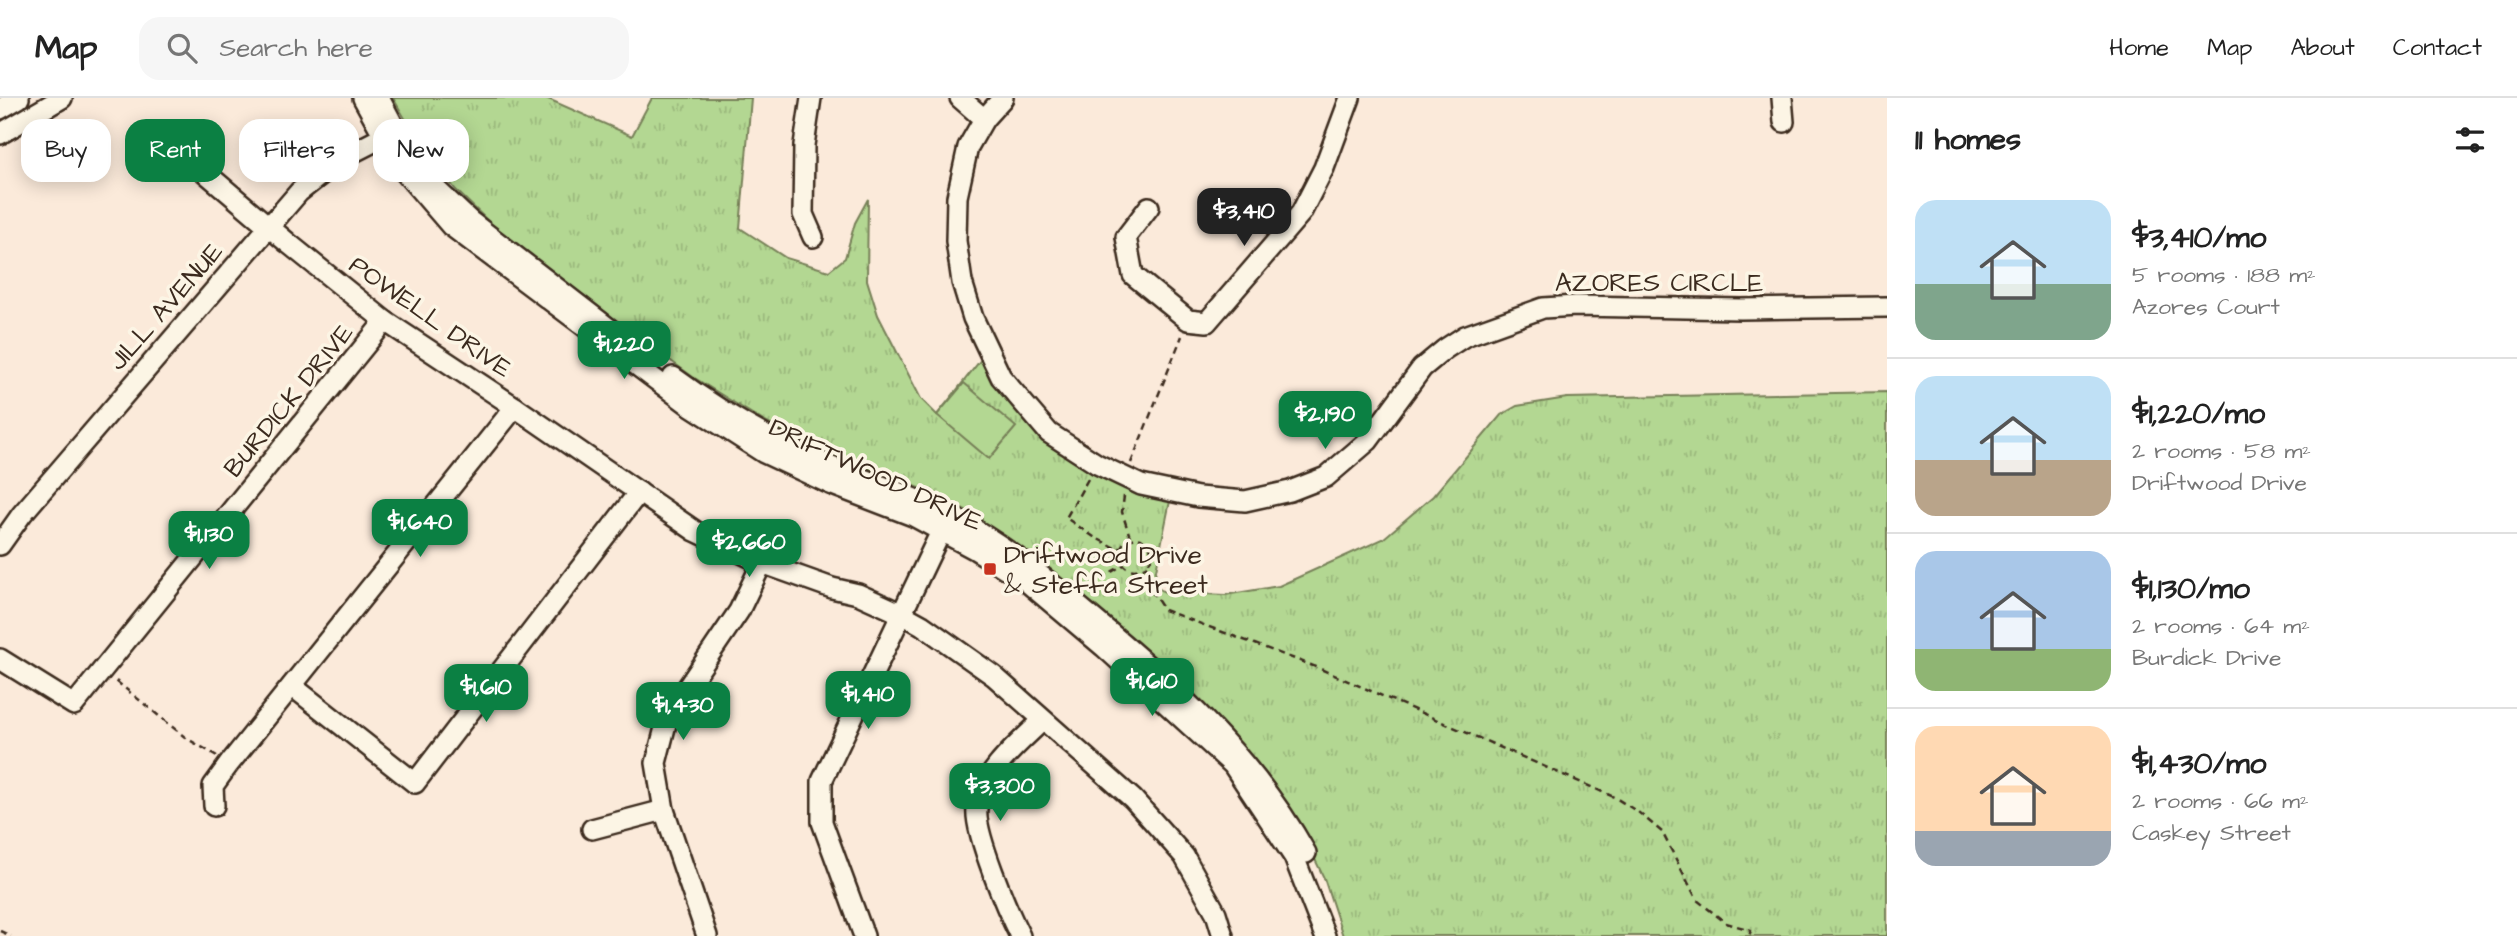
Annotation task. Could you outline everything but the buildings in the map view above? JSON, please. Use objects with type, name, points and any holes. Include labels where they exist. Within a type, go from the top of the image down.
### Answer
[{"type":"street","points":[[0,108],[19,98]]},
{"type":"street","points":[[0,134],[62,98]]},
{"type":"street","name":"DRIFTWOOD DRIVE","points":[[363,98],[379,119]]},
{"type":"street","name":"DRIFTWOOD DRIVE","points":[[379,98],[386,119]]},
{"type":"street","points":[[811,98],[804,145],[803,214],[813,237]]},
{"type":"street","points":[[960,98],[984,119]]},
{"type":"street","name":"AZORES CIRCLE","points":[[1003,98],[984,119],[968,148],[957,197],[956,241],[962,282],[972,318],[1000,377],[1049,433],[1097,464],[1141,485],[1198,497],[1245,501],[1290,491],[1326,477],[1368,441],[1422,368],[1445,349],[1465,336],[1543,308],[1887,307]]},
{"type":"street","points":[[1149,207],[1126,237],[1133,275],[1188,320],[1207,322],[1301,213],[1325,168],[1350,98]]},
{"type":"street","points":[[1782,98],[1784,122]]},
{"type":"street","name":"JILL AVENUE","points":[[0,545],[22,514],[299,192],[342,158],[373,142]]},
{"type":"street","name":"POWELL DRIVE","points":[[216,182],[385,321],[695,531],[762,563],[832,588],[858,594],[902,614],[994,676],[1133,799],[1184,856],[1216,913],[1223,936]]},
{"type":"street","name":"DRIFTWOOD DRIVE","points":[[431,182],[470,221],[690,390],[765,436],[833,467],[915,498],[976,550],[1027,582],[1104,647],[1233,765],[1294,857],[1325,936]]},
{"type":"street","name":"BURDICK DRIVE","points":[[0,659],[74,705],[385,321]]},
{"type":"street","points":[[214,806],[213,786],[229,764],[515,407]]},
{"type":"street","points":[[292,686],[415,783],[639,492]]},
{"type":"street","points":[[864,936],[822,822],[822,781],[945,523]]},
{"type":"street","name":"DRIFTWOOD DRIVE","points":[[945,523],[995,541],[1059,589],[1127,646],[1186,701],[1242,759],[1281,810],[1306,852],[1323,893],[1336,936]]},
{"type":"street","points":[[707,936],[664,810],[656,763],[668,716],[739,611],[762,563]]},
{"type":"street","points":[[1020,936],[982,841],[976,810],[986,783],[1009,752],[1043,720]]},
{"type":"street","points":[[592,829],[664,810]]},
{"type":"path","points":[[1130,538],[1122,512],[1124,478],[1188,320]]},
{"type":"path","points":[[1097,464],[1066,518],[1119,550]]},
{"type":"path","points":[[1147,566],[1131,571],[1123,565],[1119,550],[1125,541],[1141,538],[1150,546],[1152,556],[1147,566],[1147,584],[1164,610],[1316,667],[1614,797],[1638,812],[1661,832],[1697,900],[1726,923],[1751,930],[1749,936]]},
{"type":"path","points":[[1059,589],[1105,576],[1123,565]]},
{"type":"path","points":[[102,670],[186,738],[229,764]]},
{"type":"path","points":[[0,931],[11,936]]},
{"type":"green space","points":[[393,98],[546,98],[632,136],[652,98],[751,98],[740,228],[786,258],[829,271],[845,258],[855,223],[868,199],[867,280],[878,315],[921,399],[937,415],[987,352],[1049,433],[1172,491],[1154,580],[1148,584],[1165,592],[1225,595],[1279,586],[1383,539],[1433,496],[1501,415],[1517,406],[1567,398],[1887,392],[1887,936],[1343,936],[1324,878],[1300,828],[1169,675],[1089,601],[1041,562],[981,521],[982,518],[925,490],[824,452],[765,422],[693,377],[490,223],[456,190],[450,182],[469,182],[469,119],[405,119]]},
{"type":"green space","points":[[964,383],[1016,427],[989,459],[937,415]]},
{"type":"place","name":"Driftwood Drive & Steffa Street","points":[[990,569]]}]
